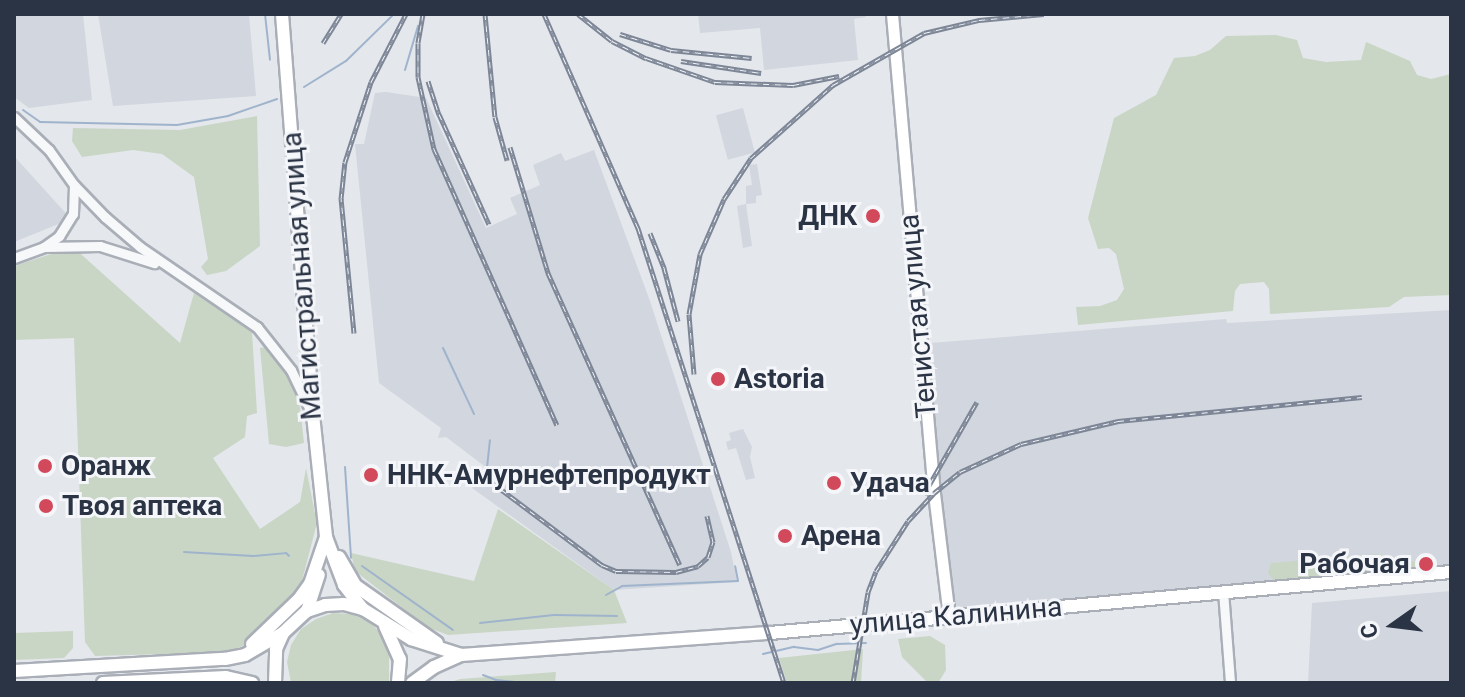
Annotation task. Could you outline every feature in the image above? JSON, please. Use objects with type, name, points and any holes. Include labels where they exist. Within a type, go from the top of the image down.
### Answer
[{"type":"main road","name":"Магистральная улица","points":[[282,14],[313,415],[326,537]]},
{"type":"main road","name":"Тенистая улица","points":[[892,14],[934,493],[949,617]]},
{"type":"main road","points":[[326,537],[344,585],[363,609],[423,645],[461,655]]},
{"type":"main road","points":[[307,611],[315,591],[326,537]]},
{"type":"main road","points":[[326,537],[356,586],[417,632],[461,655]]},
{"type":"main road","points":[[225,659],[258,641],[299,599],[310,584],[326,537]]},
{"type":"main road","name":"улица Калинина","points":[[461,655],[949,617],[1451,572]]},
{"type":"main road","points":[[14,671],[225,659],[245,655],[283,633],[307,611],[325,605],[344,604],[363,609]]},
{"type":"main road","points":[[383,623],[396,646],[398,683]]},
{"type":"main road","points":[[275,683],[276,649],[283,633]]},
{"type":"main road","points":[[412,683],[434,667],[461,655]]},
{"type":"main road","points":[[425,683],[461,655]]},
{"type":"main road","points":[[103,683],[230,680],[252,683]]},
{"type":"street","points":[[14,117],[49,150],[74,185],[105,217],[169,268],[257,327],[291,370],[313,415]]},
{"type":"street","points":[[44,247],[68,225],[75,200],[74,185]]},
{"type":"street","points":[[14,258],[44,247],[100,246],[169,268]]},
{"type":"street","points":[[1223,591],[1230,683]]},
{"type":"shaded area","points":[[14,14],[83,14],[92,100],[29,108],[14,97]]},
{"type":"shaded area","points":[[98,14],[249,14],[256,96],[113,106]]},
{"type":"shaded area","points":[[698,14],[865,14],[866,17],[854,19],[858,60],[764,70],[760,28],[700,33]]},
{"type":"shaded area","points":[[375,93],[426,98],[486,228],[517,214],[510,198],[540,185],[533,165],[561,153],[565,161],[594,150],[650,301],[731,552],[737,582],[614,590],[472,488],[487,468],[446,437],[438,438],[441,428],[379,383],[355,144],[364,144]]},
{"type":"shaded area","points":[[743,108],[755,152],[728,160],[716,115]]},
{"type":"shaded area","points":[[14,156],[71,219],[14,242]]},
{"type":"shaded area","points":[[757,164],[762,195],[756,196],[756,203],[746,204],[746,186],[752,185],[749,165]]},
{"type":"shaded area","points":[[746,204],[752,246],[743,248],[737,206]]},
{"type":"shaded area","points":[[1451,310],[1451,570],[956,608],[948,601],[925,347],[931,343],[1226,319],[1227,323]]},
{"type":"shaded area","points":[[743,429],[752,447],[750,457],[755,478],[746,480],[736,448],[728,450],[726,442],[731,440],[729,433]]},
{"type":"shaded area","points":[[1451,591],[1451,683],[1308,683],[1312,603]]},
{"type":"green space","points":[[1276,35],[1297,40],[1303,58],[1326,62],[1361,60],[1366,42],[1410,61],[1417,75],[1431,79],[1451,74],[1451,295],[1404,297],[1389,307],[1270,314],[1269,289],[1264,282],[1240,284],[1235,291],[1233,311],[1078,325],[1076,307],[1100,306],[1117,300],[1124,289],[1116,254],[1109,248],[1098,249],[1088,218],[1114,118],[1156,95],[1174,58],[1195,56],[1210,50],[1226,36]]},
{"type":"green space","points":[[257,116],[260,246],[226,271],[207,275],[201,267],[208,259],[194,177],[162,154],[133,150],[82,157],[72,141],[73,128],[180,130]]},
{"type":"green space","points":[[73,247],[180,343],[194,293],[252,332],[257,413],[247,416],[245,437],[213,458],[260,529],[300,502],[306,468],[317,523],[299,592],[250,642],[236,649],[206,653],[95,656],[85,642],[74,338],[14,340],[14,266]]},
{"type":"green space","points":[[271,346],[289,375],[300,407],[304,443],[286,447],[269,444],[260,348]]},
{"type":"green space","points":[[498,509],[614,590],[627,623],[448,635],[427,627],[355,571],[351,553],[474,581]]},
{"type":"green space","points":[[1377,554],[1415,562],[1436,560],[1437,569],[1276,584],[1268,573],[1271,563]]},
{"type":"green space","points":[[333,613],[351,614],[368,621],[381,633],[389,649],[389,683],[291,683],[287,662],[291,645],[301,629]]},
{"type":"green space","points":[[73,631],[73,648],[64,658],[14,660],[14,633]]},
{"type":"green space","points":[[930,636],[945,645],[946,670],[938,683],[928,683],[902,657],[898,639]]},
{"type":"green space","points":[[863,649],[861,683],[787,683],[779,658]]},
{"type":"green space","points":[[556,672],[555,683],[448,683],[460,679]]},
{"type":"waterway","points":[[265,14],[270,60]]},
{"type":"waterway","points":[[304,87],[346,61],[394,14]]},
{"type":"waterway","points":[[405,70],[418,26]]},
{"type":"waterway","points":[[23,110],[40,122],[177,125],[228,116],[277,99]]},
{"type":"waterway","points":[[443,348],[474,414]]},
{"type":"waterway","points":[[487,468],[490,440]]},
{"type":"waterway","points":[[345,467],[351,558]]},
{"type":"waterway","points":[[184,552],[253,556],[286,553],[289,556]]},
{"type":"waterway","points":[[362,566],[453,630]]},
{"type":"waterway","points":[[606,595],[622,586],[738,581],[735,566]]},
{"type":"waterway","points":[[480,623],[554,615],[617,616]]},
{"type":"waterway","points":[[763,654],[794,647],[818,650],[837,644],[866,643]]},
{"type":"waterway","points":[[483,675],[496,680],[525,683]]},
{"type":"railway","points":[[323,43],[341,14]]},
{"type":"railway","points":[[354,333],[341,199],[345,162],[371,82],[406,14]]},
{"type":"railway","points":[[423,14],[418,43],[418,77],[434,149],[557,425]]},
{"type":"railway","points":[[485,14],[495,117],[507,160]]},
{"type":"railway","points":[[544,14],[638,228],[784,683]]},
{"type":"railway","points":[[578,14],[612,41],[646,58],[715,82],[793,85],[839,76]]},
{"type":"railway","points":[[694,374],[689,314],[700,254],[724,199],[751,158],[833,85],[924,33],[979,20],[1044,14]]},
{"type":"railway","points":[[620,34],[671,50],[752,58]]},
{"type":"railway","points":[[681,61],[761,73]]},
{"type":"railway","points":[[428,81],[439,114],[489,224]]},
{"type":"railway","points":[[510,147],[548,273],[680,565]]},
{"type":"railway","points":[[650,233],[664,268],[678,321]]},
{"type":"railway","points":[[853,683],[868,592],[876,571],[908,521],[934,493],[960,472],[1021,444],[1118,421],[1362,397]]},
{"type":"railway","points":[[924,494],[977,402]]},
{"type":"railway","points":[[482,475],[602,565],[616,571],[676,572],[698,566],[708,557],[713,542],[707,516]]},
{"type":"place","name":"ДНК","points":[[873,216]]},
{"type":"place","name":"Astoria","points":[[718,379]]},
{"type":"place","name":"Оранж","points":[[45,466]]},
{"type":"place","name":"ННК-Амурнефтепродукт","points":[[371,475]]},
{"type":"place","name":"Удача","points":[[834,483]]},
{"type":"place","name":"Твоя аптека","points":[[46,506]]},
{"type":"place","name":"Арена","points":[[785,536]]},
{"type":"place","name":"Рабочая","points":[[1426,564]]}]
